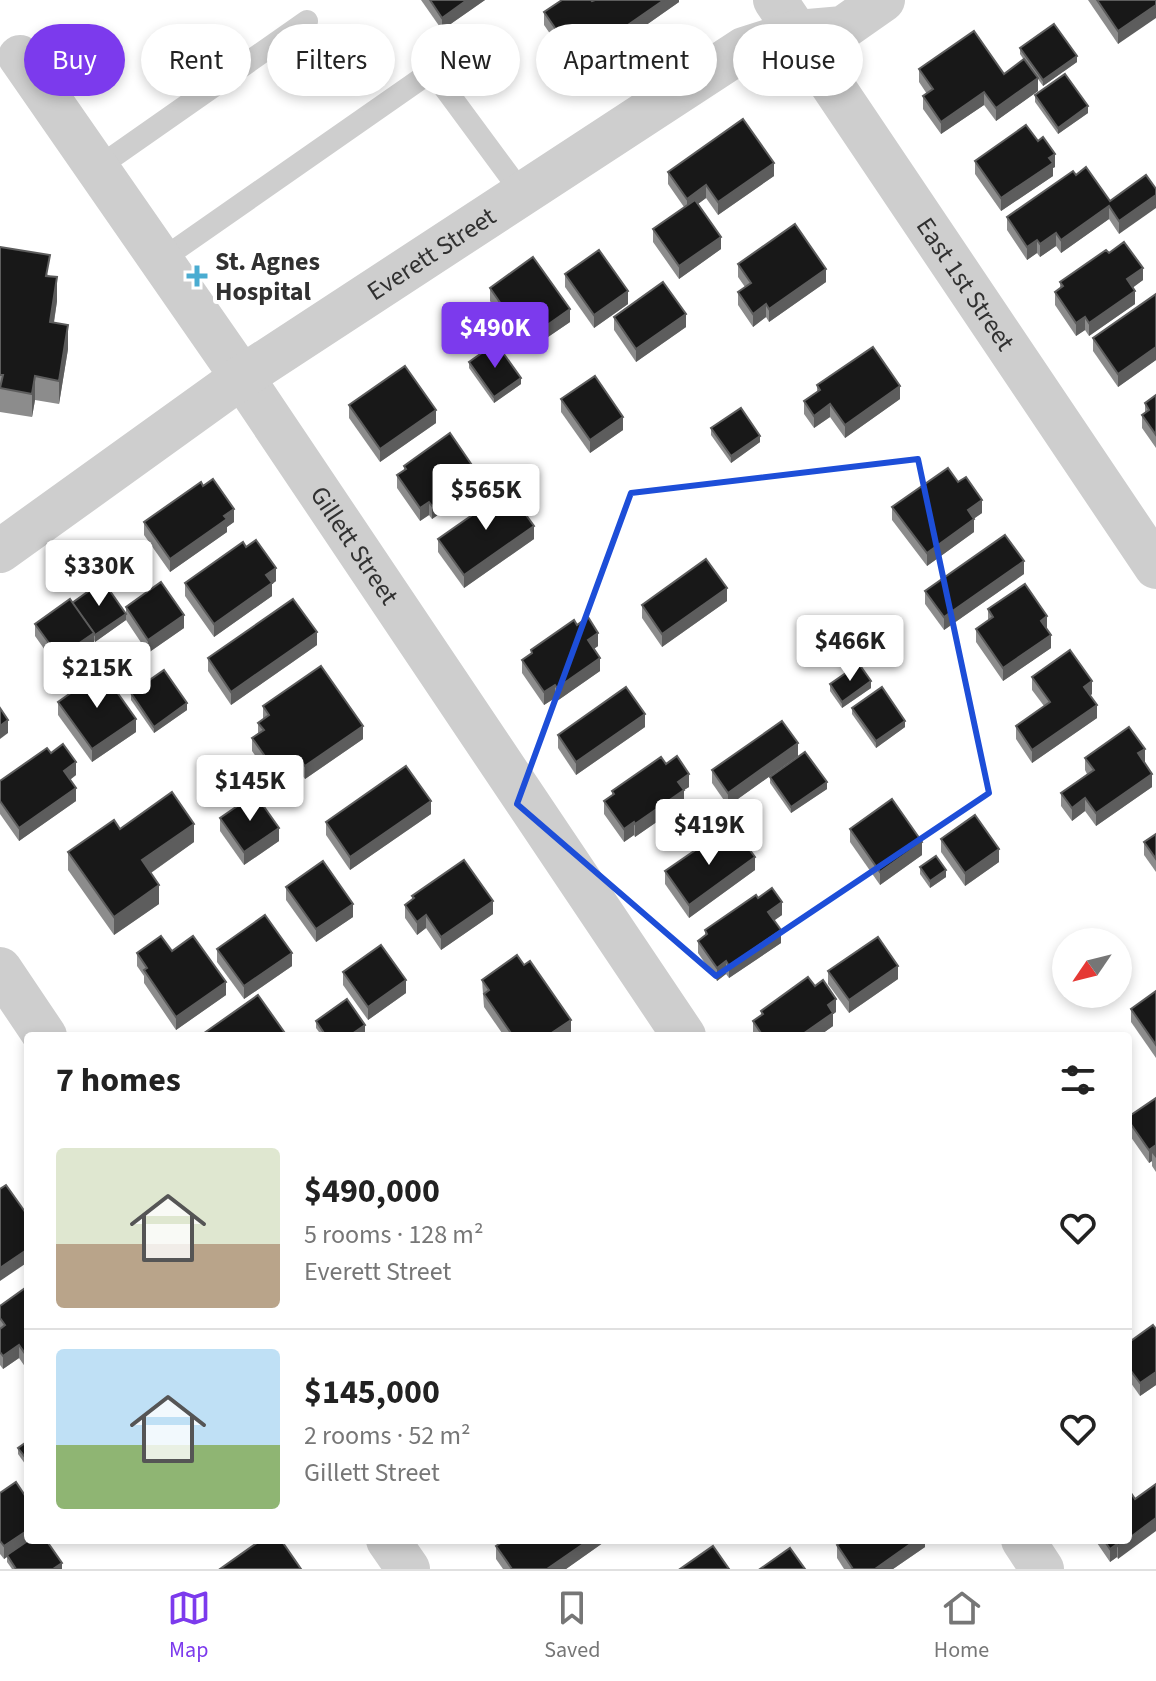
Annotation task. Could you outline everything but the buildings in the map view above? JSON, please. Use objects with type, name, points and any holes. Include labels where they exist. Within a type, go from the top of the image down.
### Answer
[{"type":"street","name":"Everett Street","points":[[0,551],[242,377],[744,49],[786,16],[843,28],[883,0]]},
{"type":"street","name":"East 1st Street","points":[[786,16],[1156,567]]},
{"type":"street","name":"Gillett Street","points":[[20,57],[242,377],[681,1032]]},
{"type":"street","points":[[0,969],[42,1032]]},
{"type":"street","points":[[391,1544],[408,1569]]},
{"type":"street","points":[[1026,1544],[1042,1569]]},
{"type":"lane","points":[[97,168],[307,21]]},
{"type":"lane","points":[[161,260],[432,71],[522,193]]},
{"type":"highlighted area","points":[[918,459],[989,793],[716,976],[517,804],[631,493]]},
{"type":"place","name":"St. Agnes Hospital","points":[[197,276]]}]
